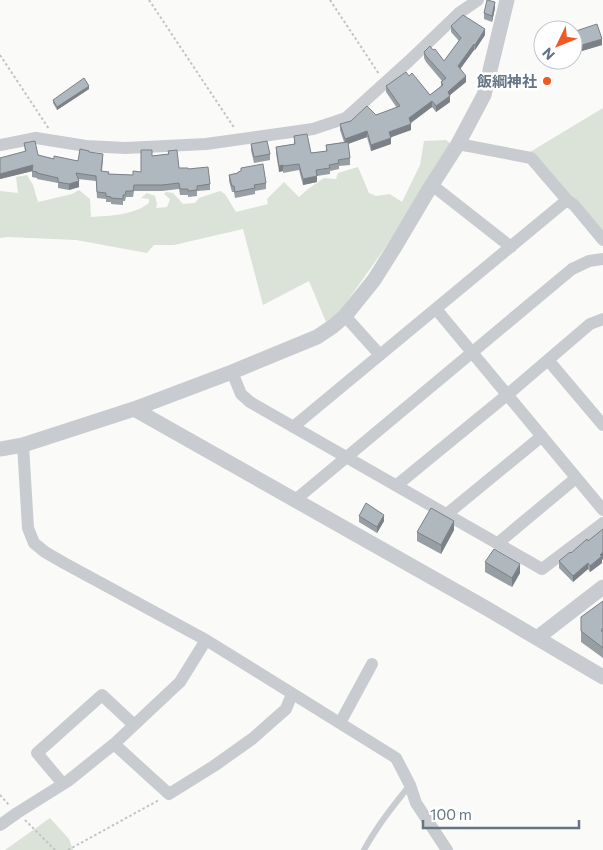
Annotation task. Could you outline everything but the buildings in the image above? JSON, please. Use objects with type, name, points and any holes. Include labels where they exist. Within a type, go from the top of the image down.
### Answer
[{"type":"street","points":[[0,145],[36,138],[86,146],[125,148],[206,144],[313,129],[346,118],[459,14],[478,0]]},
{"type":"street","points":[[0,449],[24,445],[134,409],[232,372],[317,337],[332,328],[345,316],[374,280],[458,144],[484,95],[507,0]]},
{"type":"street","points":[[458,144],[532,158],[603,240]]},
{"type":"street","points":[[432,184],[511,247]]},
{"type":"street","points":[[293,427],[567,200]]},
{"type":"street","points":[[294,501],[572,269],[589,261],[603,259]]},
{"type":"street","points":[[436,309],[603,510]]},
{"type":"street","points":[[345,316],[380,355]]},
{"type":"street","points":[[397,485],[590,324],[603,319]]},
{"type":"street","points":[[548,360],[603,425]]},
{"type":"street","points":[[232,372],[241,394],[250,402],[542,569],[603,522]]},
{"type":"street","points":[[134,409],[537,638],[603,678]]},
{"type":"street","points":[[447,514],[542,436]]},
{"type":"street","points":[[24,445],[28,528],[34,543],[64,564],[206,640],[396,758],[410,785],[416,803],[447,850]]},
{"type":"street","points":[[498,543],[576,478]]},
{"type":"street","points":[[537,638],[603,587]]},
{"type":"street","points":[[0,824],[63,784],[114,744],[180,682],[206,640]]},
{"type":"street","points":[[340,723],[372,664]]},
{"type":"street","points":[[114,744],[169,794],[214,766],[252,739],[286,708],[292,694]]},
{"type":"street","points":[[63,784],[37,753],[102,695],[134,725]]},
{"type":"lane","points":[[364,850],[388,812],[410,785]]},
{"type":"path","points":[[149,0],[242,140]]},
{"type":"path","points":[[330,0],[384,83]]},
{"type":"path","points":[[0,54],[58,141]]},
{"type":"path","points":[[68,850],[169,794]]},
{"type":"path","points":[[0,795],[56,850]]},
{"type":"shaded area","points":[[603,108],[603,238],[530,152]]},
{"type":"shaded area","points":[[446,140],[451,144],[404,221],[341,310],[326,322],[309,281],[263,305],[243,229],[174,245],[154,245],[147,253],[76,240],[0,238],[0,191],[18,193],[16,177],[27,175],[33,185],[38,202],[72,194],[79,190],[90,199],[91,217],[122,214],[143,207],[149,203],[149,199],[141,198],[147,193],[155,196],[156,208],[167,207],[170,199],[164,194],[166,192],[173,193],[183,204],[195,203],[199,198],[220,191],[225,194],[236,212],[268,204],[267,199],[284,182],[299,197],[324,178],[336,179],[338,173],[358,167],[369,193],[376,196],[390,194],[402,202],[420,165],[424,141]]},
{"type":"shaded area","points":[[50,818],[69,839],[73,850],[5,850]]},
{"type":"place","name":"飯綱神社","points":[[547,81]]}]
